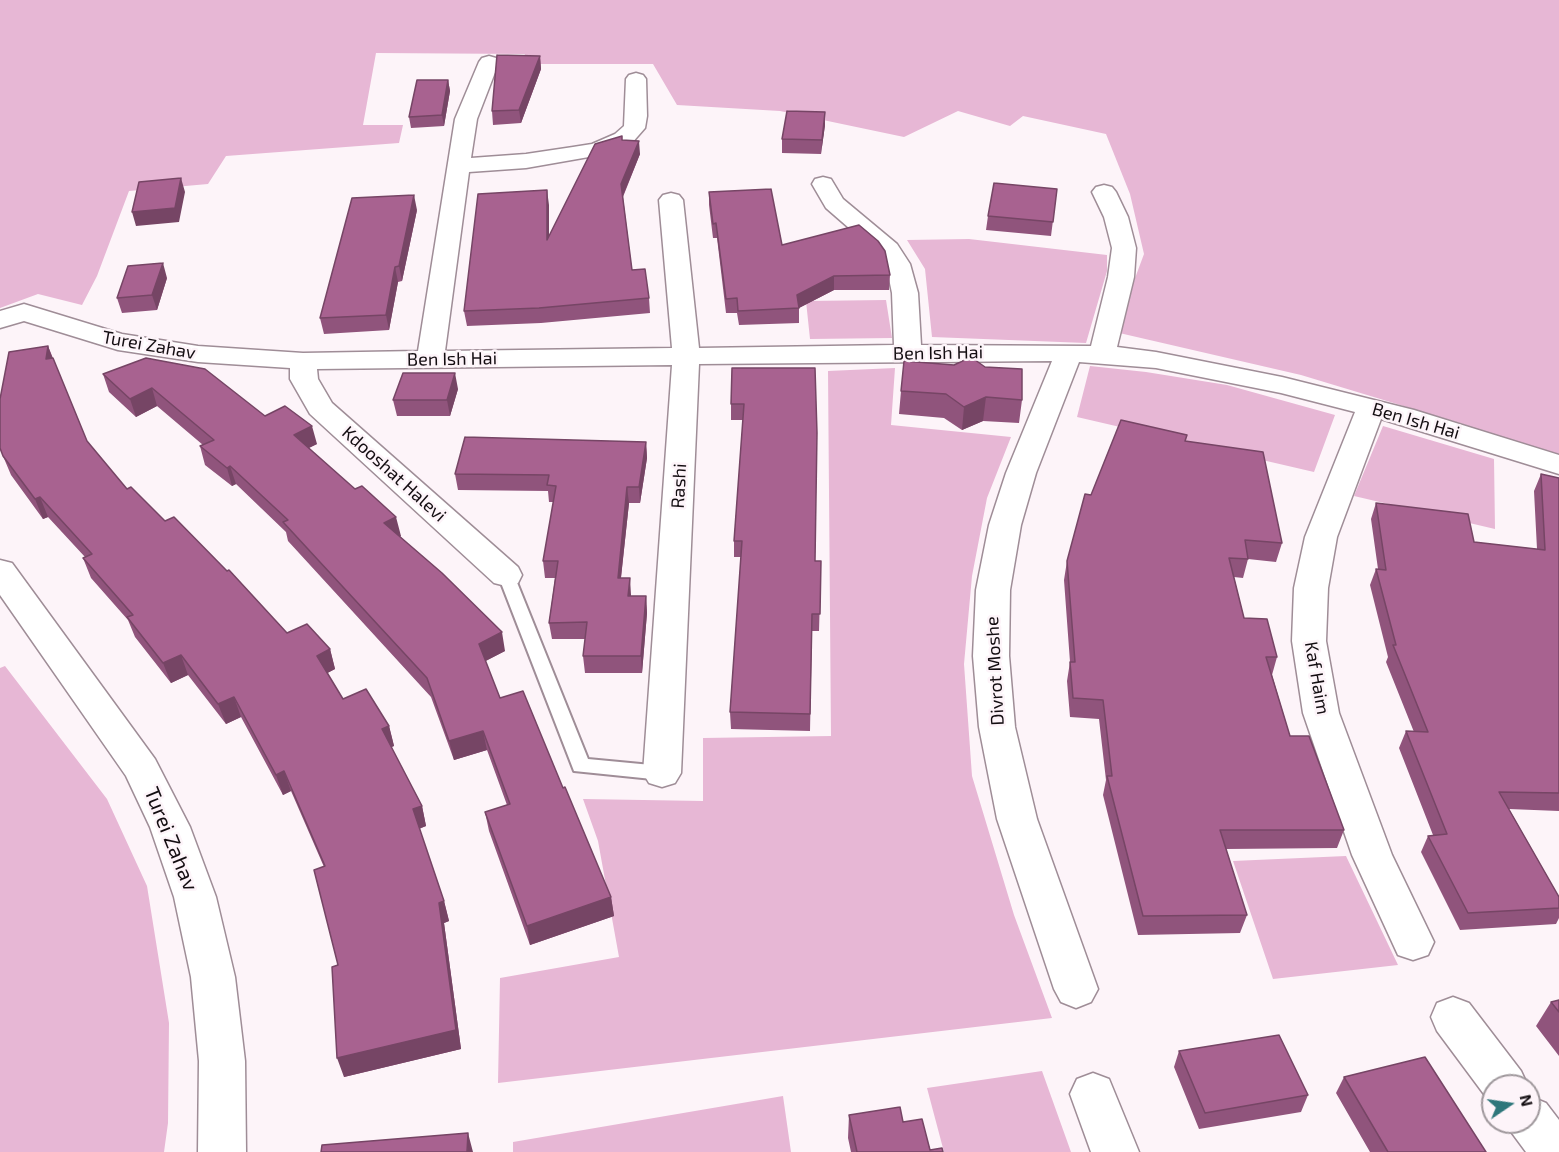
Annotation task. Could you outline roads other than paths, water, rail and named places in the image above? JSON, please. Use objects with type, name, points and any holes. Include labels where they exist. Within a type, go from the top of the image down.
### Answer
[{"type":"street","points":[[430,359],[466,119],[489,62]]},
{"type":"street","points":[[459,166],[526,161],[573,154],[598,149],[623,139],[634,128],[636,79]]},
{"type":"street","points":[[823,184],[834,203],[888,249],[898,264],[905,293],[908,353]]},
{"type":"street","name":"Divrot Moshe","points":[[1077,989],[1017,819],[997,727],[991,656],[993,590],[1005,525],[1021,473],[1086,354],[1121,277],[1124,248],[1116,217],[1104,192]]},
{"type":"street","name":"Rashi","points":[[662,772],[686,356],[671,200]]},
{"type":"street","name":"Turei Zahav","points":[[0,320],[24,312],[79,331],[137,345],[198,354],[303,361]]},
{"type":"street","name":"Ben Ish Hai","points":[[303,361],[908,353],[1086,354],[1216,371],[1371,408],[1559,465]]},
{"type":"street","name":"Kdooshat Halevi","points":[[303,361],[304,379],[320,408],[506,575]]},
{"type":"street","name":"Kaf Haim","points":[[1371,408],[1322,537],[1311,588],[1309,641],[1321,713],[1341,773],[1372,855],[1413,942]]},
{"type":"street","name":"Turei Zahav","points":[[0,571],[142,769],[170,827],[195,897],[213,977],[222,1061],[222,1152]]},
{"type":"street","points":[[1454,1017],[1496,1074]]},
{"type":"street","points":[[1093,1094],[1115,1152]]},
{"type":"street","points":[[1541,1134],[1555,1152]]},
{"type":"lane","points":[[506,575],[581,766],[662,772]]}]
